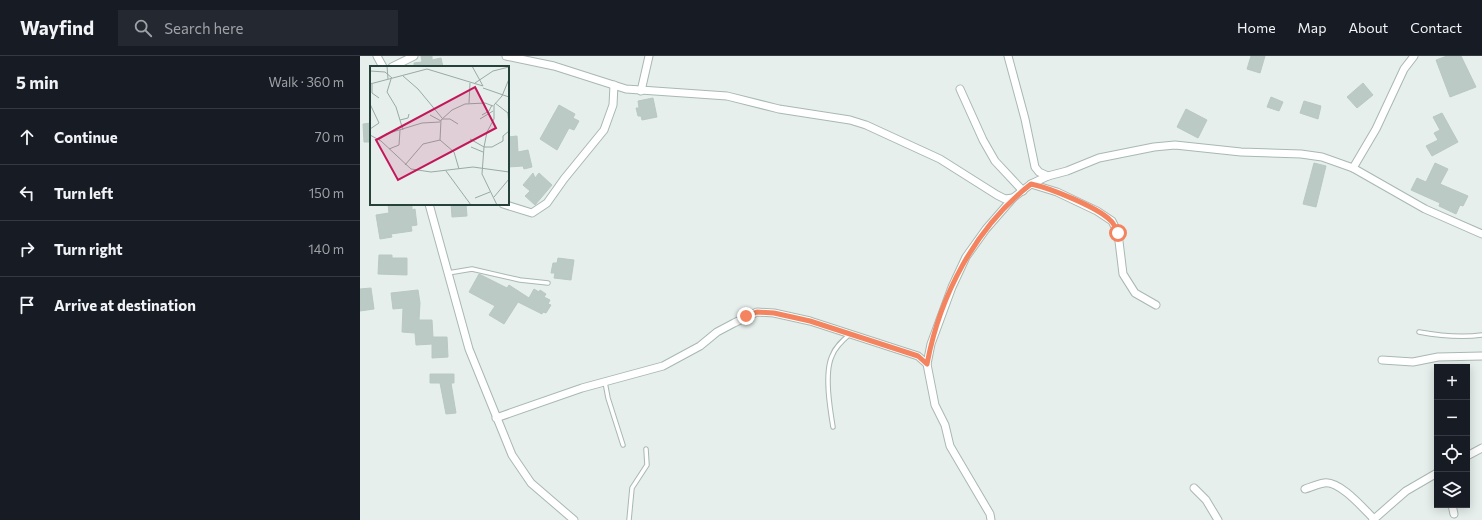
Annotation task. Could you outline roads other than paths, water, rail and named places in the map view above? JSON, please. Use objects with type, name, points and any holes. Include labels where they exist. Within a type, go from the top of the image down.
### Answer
[{"type":"street","points":[[377,56],[382,66]]},
{"type":"street","points":[[394,66],[414,56]]},
{"type":"street","points":[[506,56],[554,66],[614,85],[641,91],[727,96],[779,109],[850,120],[940,159],[997,195],[1006,199],[1013,198]]},
{"type":"street","points":[[641,91],[649,56]]},
{"type":"street","points":[[1008,56],[1025,119],[1035,167],[1039,172],[1048,176]]},
{"type":"street","points":[[1353,168],[1376,129],[1404,69],[1414,56]]},
{"type":"street","points":[[506,205],[532,213],[547,203],[564,179],[604,130],[613,105],[614,85]]},
{"type":"street","points":[[960,89],[983,140],[995,161],[1023,191]]},
{"type":"street","points":[[991,520],[987,507],[950,446],[945,425],[935,406],[927,364],[931,344],[952,287],[966,257],[986,229],[1013,198],[1031,184],[1048,176],[1067,171],[1099,158],[1175,145],[1241,152],[1308,155],[1322,157],[1353,168],[1425,210],[1482,234]]},
{"type":"street","points":[[1031,184],[1057,192],[1097,210],[1112,221],[1118,233],[1123,274],[1135,293],[1156,305]]},
{"type":"street","points":[[429,205],[447,274],[469,349],[512,455],[531,483],[574,520]]},
{"type":"street","points":[[496,418],[605,381],[663,366],[700,346],[728,326],[757,312],[774,313],[810,321],[918,356],[927,364]]},
{"type":"street","points":[[1382,360],[1413,362],[1438,357],[1482,356]]},
{"type":"street","points":[[1470,454],[1482,448]]},
{"type":"street","points":[[1306,489],[1324,482],[1334,483],[1346,492],[1373,519],[1406,491],[1434,475]]},
{"type":"street","points":[[1194,488],[1206,500],[1218,520]]},
{"type":"street","points":[[1453,508],[1454,514]]},
{"type":"lane","points":[[447,274],[472,269],[520,280],[548,283]]},
{"type":"lane","points":[[1419,332],[1444,336],[1466,337],[1482,335]]},
{"type":"lane","points":[[833,427],[829,400],[830,362],[835,350],[850,334]]},
{"type":"lane","points":[[605,381],[608,398],[623,445]]},
{"type":"lane","points":[[629,520],[632,488],[647,465],[646,449]]}]
